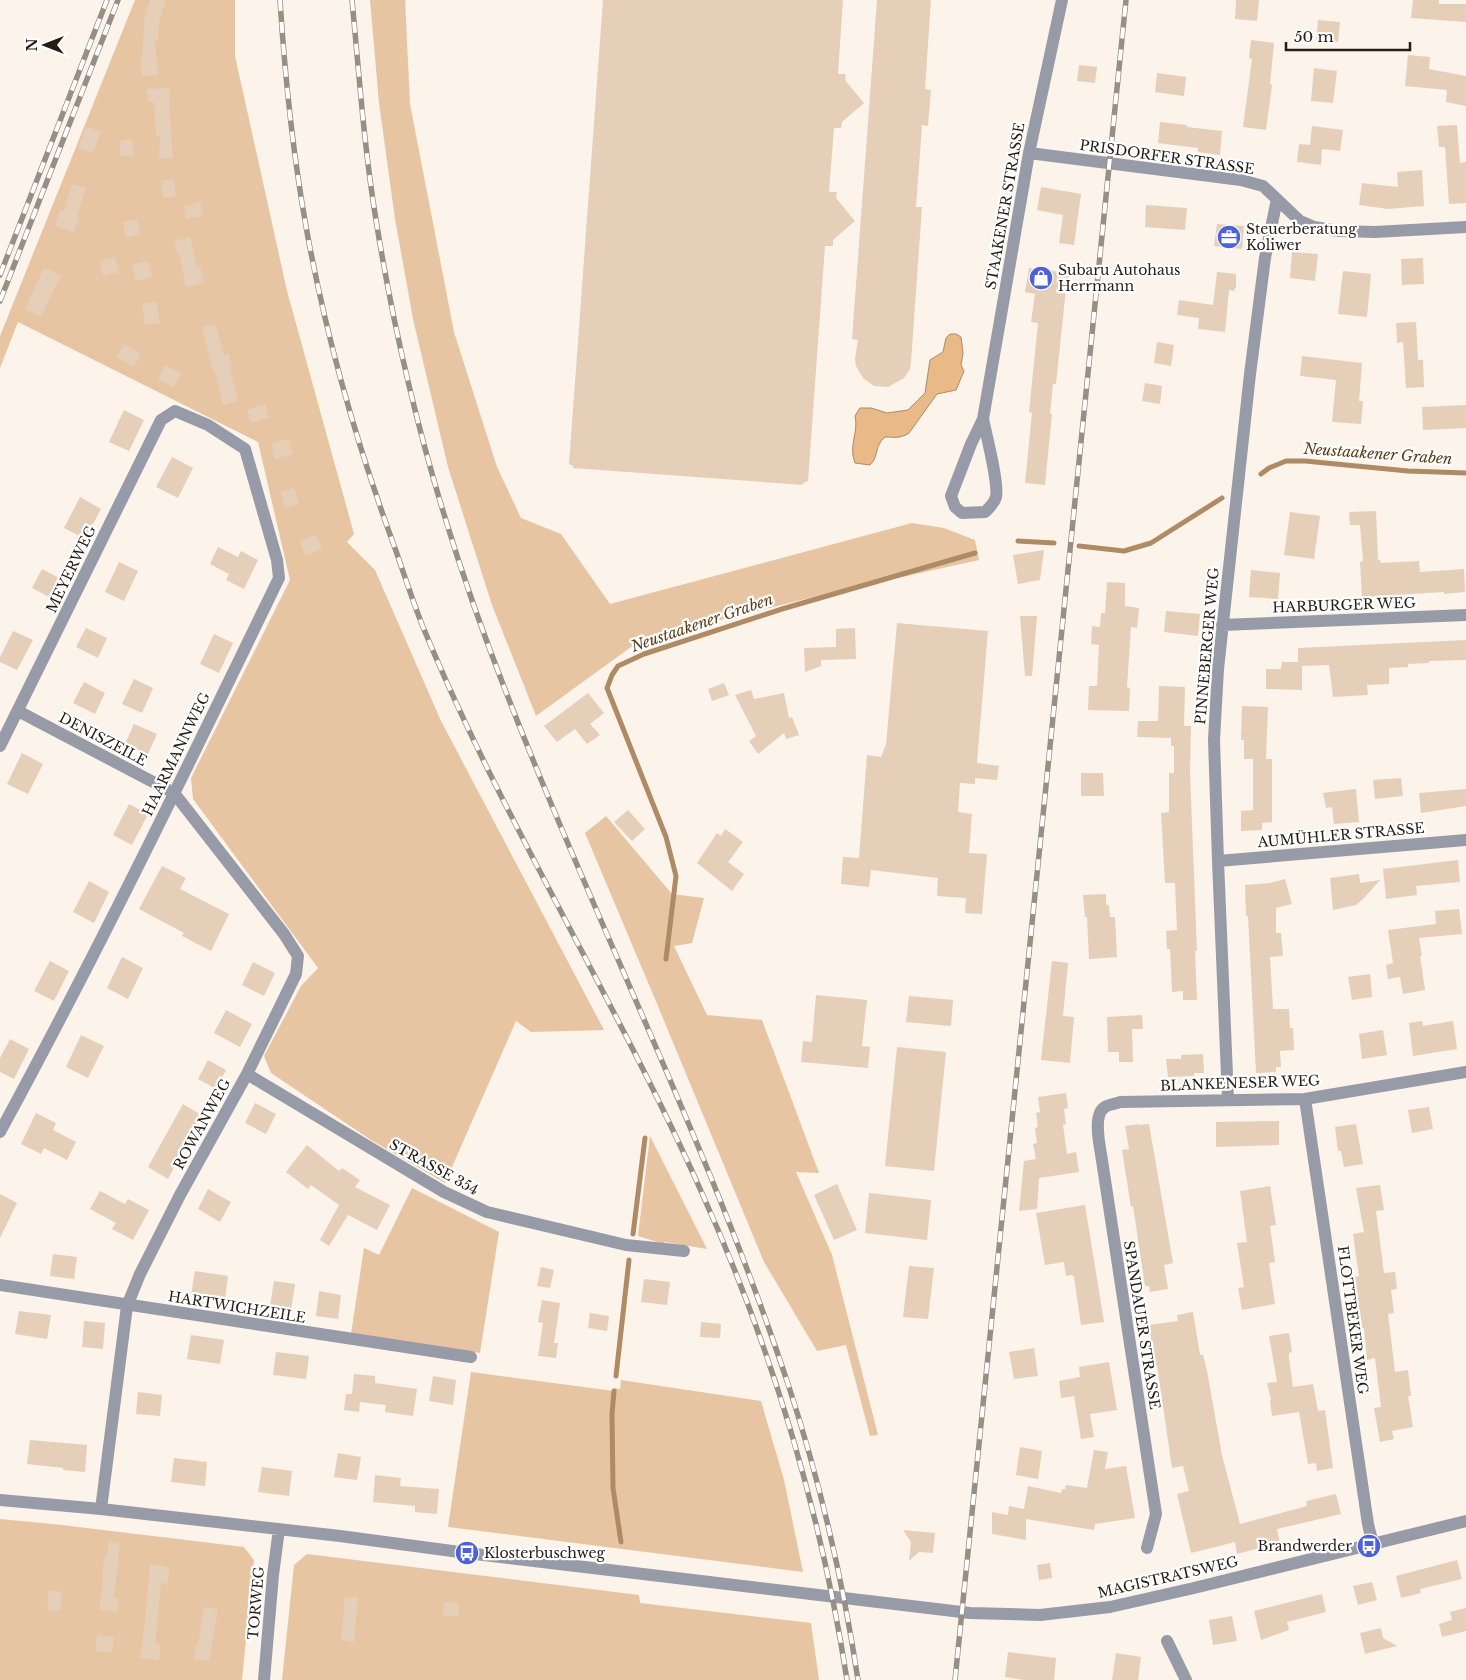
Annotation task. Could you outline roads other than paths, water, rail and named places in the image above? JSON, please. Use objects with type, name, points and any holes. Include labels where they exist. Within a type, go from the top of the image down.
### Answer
[{"type":"street","name":"STAAKENER STRASSE","points":[[983,419],[991,453],[997,494],[993,505],[985,512],[962,513],[955,507],[951,496],[983,419],[1029,153],[1062,0]]},
{"type":"street","name":"PRISDORFER STRASSE","points":[[1029,153],[1241,180],[1263,186],[1300,220],[1314,227],[1339,231],[1375,232],[1466,227]]},
{"type":"street","name":"PINNEBERGER WEG","points":[[1228,1099],[1214,740],[1222,625],[1262,277],[1277,199]]},
{"type":"street","name":"MEYERWEG","points":[[0,746],[160,420],[175,411]]},
{"type":"street","name":"HAARMANNWEG","points":[[0,1132],[55,1030],[279,578],[277,560],[245,449],[208,425],[175,411]]},
{"type":"street","name":"HARBURGER WEG","points":[[1222,625],[1466,615]]},
{"type":"street","name":"DENISZEILE","points":[[18,711],[174,793]]},
{"type":"street","name":"ROWANWEG","points":[[100,1509],[127,1306],[140,1274],[180,1195],[247,1074],[296,974],[298,956],[284,934],[174,793]]},
{"type":"street","name":"AUMÜHLER STRASSE","points":[[1218,861],[1466,840]]},
{"type":"street","name":"BLANKENESER WEG","points":[[1104,1107],[1120,1102],[1305,1099],[1466,1072]]},
{"type":"street","name":"STRASSE 354","points":[[247,1074],[444,1192],[487,1212],[626,1245],[684,1251]]},
{"type":"street","name":"FLOTTBEKER WEG","points":[[1305,1099],[1368,1524],[1373,1545]]},
{"type":"street","name":"SPANDAUER STRASSE","points":[[1104,1107],[1100,1112],[1097,1124],[1156,1514],[1147,1548]]},
{"type":"street","name":"HARTWICHZEILE","points":[[0,1285],[127,1306],[471,1357]]},
{"type":"street","points":[[0,1500],[280,1529]]},
{"type":"street","name":"MAGISTRATSWEG","points":[[280,1529],[901,1605],[999,1615],[1086,1610],[1141,1601],[1466,1522]]},
{"type":"street","name":"TORWEG","points":[[264,1680],[273,1576],[280,1529]]},
{"type":"street","points":[[1167,1641],[1186,1680]]},
{"type":"waterway","name":"Neustaakener Graben","points":[[1261,474],[1269,468],[1286,461],[1305,461],[1408,471],[1466,473]]},
{"type":"waterway","name":"Neustaakener Graben","points":[[1079,546],[1124,551],[1151,543],[1222,498]]},
{"type":"waterway","name":"Neustaakener Graben","points":[[1018,541],[1054,543]]},
{"type":"waterway","name":"Neustaakener Graben","points":[[666,959],[676,876],[666,837],[607,688],[618,666],[644,654],[782,609],[975,553]]},
{"type":"waterway","name":"Neustaakener Graben","points":[[633,1234],[645,1138]]},
{"type":"waterway","name":"Neustaakener Graben","points":[[616,1376],[629,1260]]},
{"type":"waterway","name":"Neustaakener Graben","points":[[614,1391],[612,1414],[613,1488],[621,1542]]},
{"type":"railway","points":[[0,275],[107,0]]},
{"type":"railway","points":[[0,301],[118,0]]},
{"type":"railway","points":[[280,0],[294,145],[315,273],[334,354],[356,434],[382,512],[419,618],[454,699],[488,770],[668,1120],[701,1191],[750,1309],[771,1370],[808,1492],[836,1617],[847,1680]]},
{"type":"railway","points":[[352,0],[368,165],[384,269],[416,415],[443,511],[474,606],[511,705],[550,802],[716,1190],[754,1288],[789,1387],[811,1459],[838,1569],[858,1680]]},
{"type":"railway","points":[[955,1680],[1126,0]]},
{"type":"place","name":"Steuerberatung Koliwer","points":[[1229,237]]},
{"type":"place","name":"Subaru Autohaus Herrmann","points":[[1041,278]]},
{"type":"place","name":"Brandwerder","points":[[1369,1546]]},
{"type":"place","name":"Klosterbuschweg","points":[[467,1553]]}]
